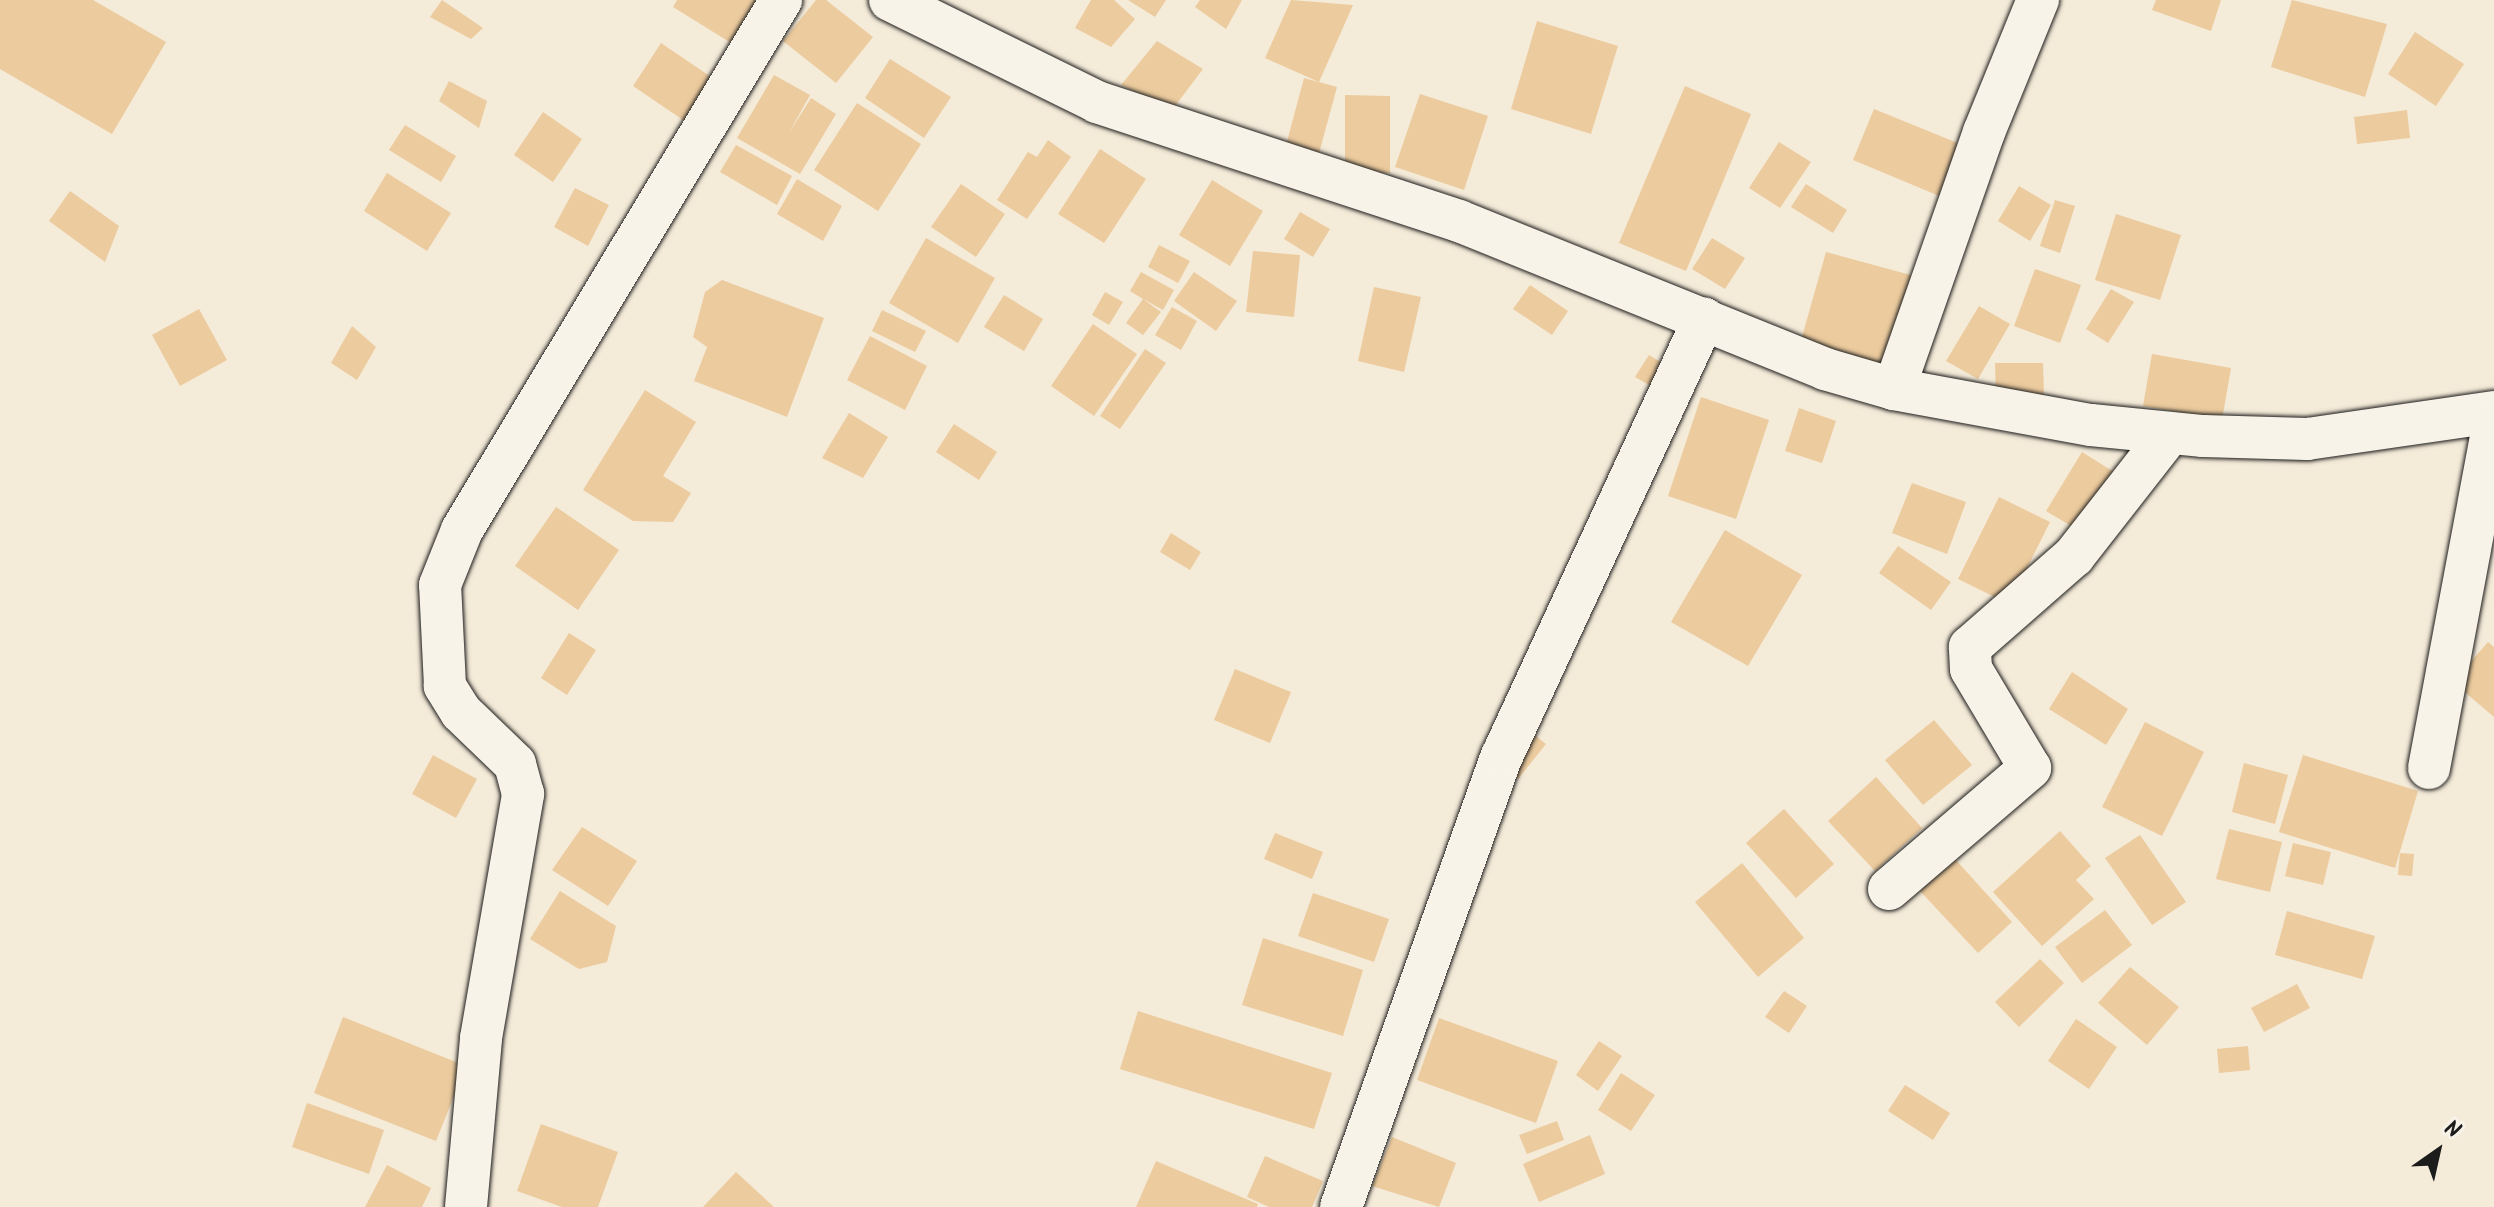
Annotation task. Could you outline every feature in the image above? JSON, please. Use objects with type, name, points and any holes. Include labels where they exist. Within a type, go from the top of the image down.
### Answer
[{"type":"street","points":[[466,1207],[481,1038],[523,794],[515,764],[461,712],[445,686],[440,585],[462,530],[781,0]]},
{"type":"street","points":[[890,0],[1097,102],[1459,221],[1825,369],[1894,389],[2170,433],[2307,439],[2494,412]]},
{"type":"street","points":[[1894,389],[1984,132],[2038,0]]},
{"type":"street","points":[[1341,1207],[1502,756],[1704,318]]},
{"type":"street","points":[[2429,768],[2494,419]]},
{"type":"street","points":[[1889,889],[2030,768],[1971,669],[1970,647],[2074,556],[2170,433]]},
{"type":"building","points":[[0,0],[93,0],[166,42],[112,134],[0,69]]},
{"type":"building","points":[[442,0],[483,28],[471,39],[430,17]]},
{"type":"building","points":[[677,0],[765,0],[736,46],[673,7]]},
{"type":"building","points":[[816,0],[826,0],[873,37],[836,83],[783,41]]},
{"type":"building","points":[[1091,0],[1114,0],[1135,19],[1111,47],[1075,28]]},
{"type":"building","points":[[1128,0],[1166,0],[1155,17]]},
{"type":"building","points":[[1200,0],[1242,0],[1226,29],[1195,7]]},
{"type":"building","points":[[1291,0],[1353,5],[1319,82],[1265,58]]},
{"type":"building","points":[[2156,0],[2221,0],[2211,31],[2152,10]]},
{"type":"building","points":[[2292,0],[2387,24],[2365,97],[2271,67]]},
{"type":"building","points":[[1537,21],[1618,46],[1591,134],[1511,109]]},
{"type":"building","points":[[2415,32],[2464,64],[2436,106],[2388,74]]},
{"type":"building","points":[[1157,41],[1203,69],[1172,110],[1121,85]]},
{"type":"building","points":[[661,43],[714,79],[686,122],[633,86]]},
{"type":"building","points":[[890,59],[951,97],[924,138],[865,98]]},
{"type":"building","points":[[774,75],[810,95],[789,133],[811,98],[836,114],[800,174],[737,138]]},
{"type":"building","points":[[1304,78],[1337,87],[1318,157],[1285,149]]},
{"type":"building","points":[[449,81],[487,101],[479,128],[439,101]]},
{"type":"building","points":[[1685,86],[1751,114],[1686,271],[1619,243]]},
{"type":"building","points":[[1420,94],[1488,116],[1464,190],[1395,167]]},
{"type":"building","points":[[1345,95],[1390,96],[1390,173],[1345,173]]},
{"type":"building","points":[[857,103],[921,144],[878,211],[814,170]]},
{"type":"building","points":[[1874,109],[1965,146],[1944,198],[1853,160]]},
{"type":"building","points":[[2407,110],[2410,138],[2357,144],[2354,117]]},
{"type":"building","points":[[543,112],[582,139],[553,182],[514,155]]},
{"type":"building","points":[[405,125],[456,156],[441,182],[389,150]]},
{"type":"building","points":[[1048,140],[1071,157],[1027,219],[997,200],[1028,152],[1037,157]]},
{"type":"building","points":[[1779,142],[1811,162],[1780,208],[1749,188]]},
{"type":"building","points":[[736,145],[792,176],[777,205],[720,172]]},
{"type":"building","points":[[1100,149],[1146,179],[1104,243],[1058,214]]},
{"type":"building","points":[[387,173],[451,213],[427,251],[364,211]]},
{"type":"building","points":[[797,179],[842,206],[823,241],[777,214]]},
{"type":"building","points":[[1212,180],[1263,211],[1230,266],[1179,235]]},
{"type":"building","points":[[961,184],[1005,214],[976,257],[931,227]]},
{"type":"building","points":[[1806,184],[1847,210],[1833,233],[1791,207]]},
{"type":"building","points":[[2019,186],[2051,205],[2030,241],[1998,221]]},
{"type":"building","points":[[575,188],[609,205],[588,246],[554,227]]},
{"type":"building","points":[[70,191],[119,226],[105,262],[49,221]]},
{"type":"building","points":[[2055,200],[2075,206],[2060,253],[2040,246]]},
{"type":"building","points":[[1300,212],[1330,229],[1313,257],[1284,239]]},
{"type":"building","points":[[2116,214],[2181,235],[2160,300],[2095,280]]},
{"type":"building","points":[[926,238],[995,278],[958,343],[889,303]]},
{"type":"building","points":[[1712,238],[1745,258],[1725,289],[1692,269]]},
{"type":"building","points":[[1159,245],[1190,261],[1178,283],[1148,267]]},
{"type":"building","points":[[1253,251],[1300,255],[1294,317],[1246,312]]},
{"type":"building","points":[[1826,252],[1918,277],[1892,370],[1800,344]]},
{"type":"building","points":[[2035,269],[2081,285],[2060,343],[2014,326]]},
{"type":"building","points":[[1141,272],[1174,290],[1163,310],[1130,291]]},
{"type":"building","points":[[1194,272],[1237,301],[1216,331],[1174,301]]},
{"type":"building","points":[[722,280],[824,318],[787,417],[694,381],[707,347],[693,337],[705,292]]},
{"type":"building","points":[[1530,285],[1568,311],[1552,335],[1513,309]]},
{"type":"building","points":[[1374,287],[1421,297],[1404,372],[1358,361]]},
{"type":"building","points":[[2111,289],[2134,302],[2108,343],[2086,329]]},
{"type":"building","points":[[1105,292],[1123,302],[1109,325],[1092,315]]},
{"type":"building","points":[[1004,295],[1043,319],[1024,351],[984,327]]},
{"type":"building","points":[[1143,299],[1161,312],[1143,335],[1126,323]]},
{"type":"building","points":[[1979,306],[2010,324],[1978,379],[1946,361]]},
{"type":"building","points":[[1172,307],[1197,321],[1181,350],[1155,335]]},
{"type":"building","points":[[199,309],[227,360],[180,386],[152,335]]},
{"type":"building","points":[[882,310],[926,331],[915,352],[872,331]]},
{"type":"building","points":[[1093,324],[1137,354],[1094,416],[1051,386]]},
{"type":"building","points":[[352,326],[376,347],[357,380],[331,363]]},
{"type":"building","points":[[870,336],[927,366],[905,410],[847,380]]},
{"type":"building","points":[[1145,349],[1166,363],[1120,429],[1100,416]]},
{"type":"building","points":[[2152,354],[2231,368],[2222,420],[2143,406]]},
{"type":"building","points":[[1649,355],[1664,364],[1651,386],[1635,377]]},
{"type":"building","points":[[1995,363],[2043,363],[2044,397],[1996,398]]},
{"type":"building","points":[[645,390],[696,422],[663,476],[691,493],[673,522],[633,521],[583,490]]},
{"type":"building","points":[[1701,397],[1769,420],[1736,519],[1668,496]]},
{"type":"building","points":[[1799,408],[1836,421],[1822,463],[1785,451]]},
{"type":"building","points":[[849,413],[888,437],[863,478],[822,458]]},
{"type":"building","points":[[954,424],[997,452],[979,480],[936,452]]},
{"type":"building","points":[[2082,452],[2114,472],[2078,530],[2046,511]]},
{"type":"building","points":[[1912,483],[1966,502],[1947,554],[1892,533]]},
{"type":"building","points":[[1999,497],[2050,522],[2009,604],[1958,579]]},
{"type":"building","points":[[556,507],[619,550],[578,610],[515,566]]},
{"type":"building","points":[[1725,530],[1802,575],[1748,666],[1671,622]]},
{"type":"building","points":[[1171,533],[1201,552],[1190,570],[1160,552]]},
{"type":"building","points":[[1898,546],[1951,582],[1931,610],[1879,573]]},
{"type":"building","points":[[569,633],[596,650],[567,695],[541,678]]},
{"type":"building","points":[[2488,642],[2494,647],[2494,717],[2453,682]]},
{"type":"building","points":[[1235,669],[1291,692],[1270,743],[1214,720]]},
{"type":"building","points":[[2072,672],[2128,709],[2106,745],[2049,709]]},
{"type":"building","points":[[1934,720],[1972,765],[1923,805],[1885,760]]},
{"type":"building","points":[[2145,722],[2204,752],[2162,836],[2102,807]]},
{"type":"building","points":[[1528,730],[1546,744],[1518,779],[1501,765]]},
{"type":"building","points":[[433,755],[477,779],[456,818],[412,794]]},
{"type":"building","points":[[2303,755],[2418,791],[2395,868],[2279,832]]},
{"type":"building","points":[[2244,763],[2288,775],[2275,824],[2232,812]]},
{"type":"building","points":[[1876,777],[1922,828],[1875,871],[1828,821]]},
{"type":"building","points":[[1784,809],[1834,864],[1796,898],[1746,843]]},
{"type":"building","points":[[582,827],[637,861],[608,906],[552,870]]},
{"type":"building","points":[[2229,829],[2282,842],[2270,892],[2216,879]]},
{"type":"building","points":[[2060,831],[2091,866],[2076,880],[2094,899],[2042,946],[1993,892]]},
{"type":"building","points":[[1275,833],[1323,852],[1312,879],[1264,859]]},
{"type":"building","points":[[2140,835],[2186,902],[2152,925],[2105,858]]},
{"type":"building","points":[[2293,843],[2331,852],[2323,885],[2285,876]]},
{"type":"building","points":[[2400,853],[2414,854],[2412,876],[2398,875]]},
{"type":"building","points":[[1955,859],[2012,922],[1978,953],[1920,891]]},
{"type":"building","points":[[1742,863],[1804,938],[1758,977],[1695,902]]},
{"type":"building","points":[[560,891],[616,926],[607,962],[579,969],[530,939]]},
{"type":"building","points":[[1313,893],[1389,919],[1374,962],[1298,936]]},
{"type":"building","points":[[2105,910],[2132,945],[2082,983],[2055,947]]},
{"type":"building","points":[[2287,911],[2375,936],[2362,979],[2275,955]]},
{"type":"building","points":[[1263,938],[1363,970],[1343,1036],[1242,1005]]},
{"type":"building","points":[[2040,959],[2064,983],[2019,1027],[1995,1002]]},
{"type":"building","points":[[2130,967],[2179,1007],[2147,1045],[2098,1003]]},
{"type":"building","points":[[2297,984],[2310,1008],[2264,1032],[2251,1008]]},
{"type":"building","points":[[1784,991],[1807,1006],[1789,1033],[1765,1017]]},
{"type":"building","points":[[1138,1011],[1332,1073],[1314,1129],[1120,1069]]},
{"type":"building","points":[[343,1017],[466,1066],[436,1141],[314,1093]]},
{"type":"building","points":[[1439,1018],[1558,1061],[1536,1123],[1417,1080]]},
{"type":"building","points":[[2076,1019],[2117,1047],[2089,1089],[2048,1061]]},
{"type":"building","points":[[1599,1041],[1622,1056],[1598,1091],[1576,1075]]},
{"type":"building","points":[[2248,1046],[2250,1070],[2219,1073],[2217,1049]]},
{"type":"building","points":[[1621,1073],[1655,1095],[1631,1131],[1598,1110]]},
{"type":"building","points":[[1905,1085],[1950,1113],[1933,1140],[1888,1111]]},
{"type":"building","points":[[307,1103],[384,1130],[369,1174],[292,1147]]},
{"type":"building","points":[[1557,1121],[1564,1140],[1527,1154],[1519,1135]]},
{"type":"building","points":[[541,1124],[618,1152],[598,1207],[562,1207],[517,1191]]},
{"type":"building","points":[[1590,1135],[1605,1174],[1539,1202],[1523,1164]]},
{"type":"building","points":[[1392,1137],[1456,1163],[1439,1207],[1372,1186]]},
{"type":"building","points":[[1265,1156],[1323,1181],[1312,1207],[1269,1207],[1247,1197]]},
{"type":"building","points":[[1156,1161],[1258,1204],[1257,1207],[1136,1207]]},
{"type":"building","points":[[387,1165],[431,1188],[422,1207],[365,1207]]},
{"type":"building","points":[[736,1172],[774,1207],[703,1207]]}]
